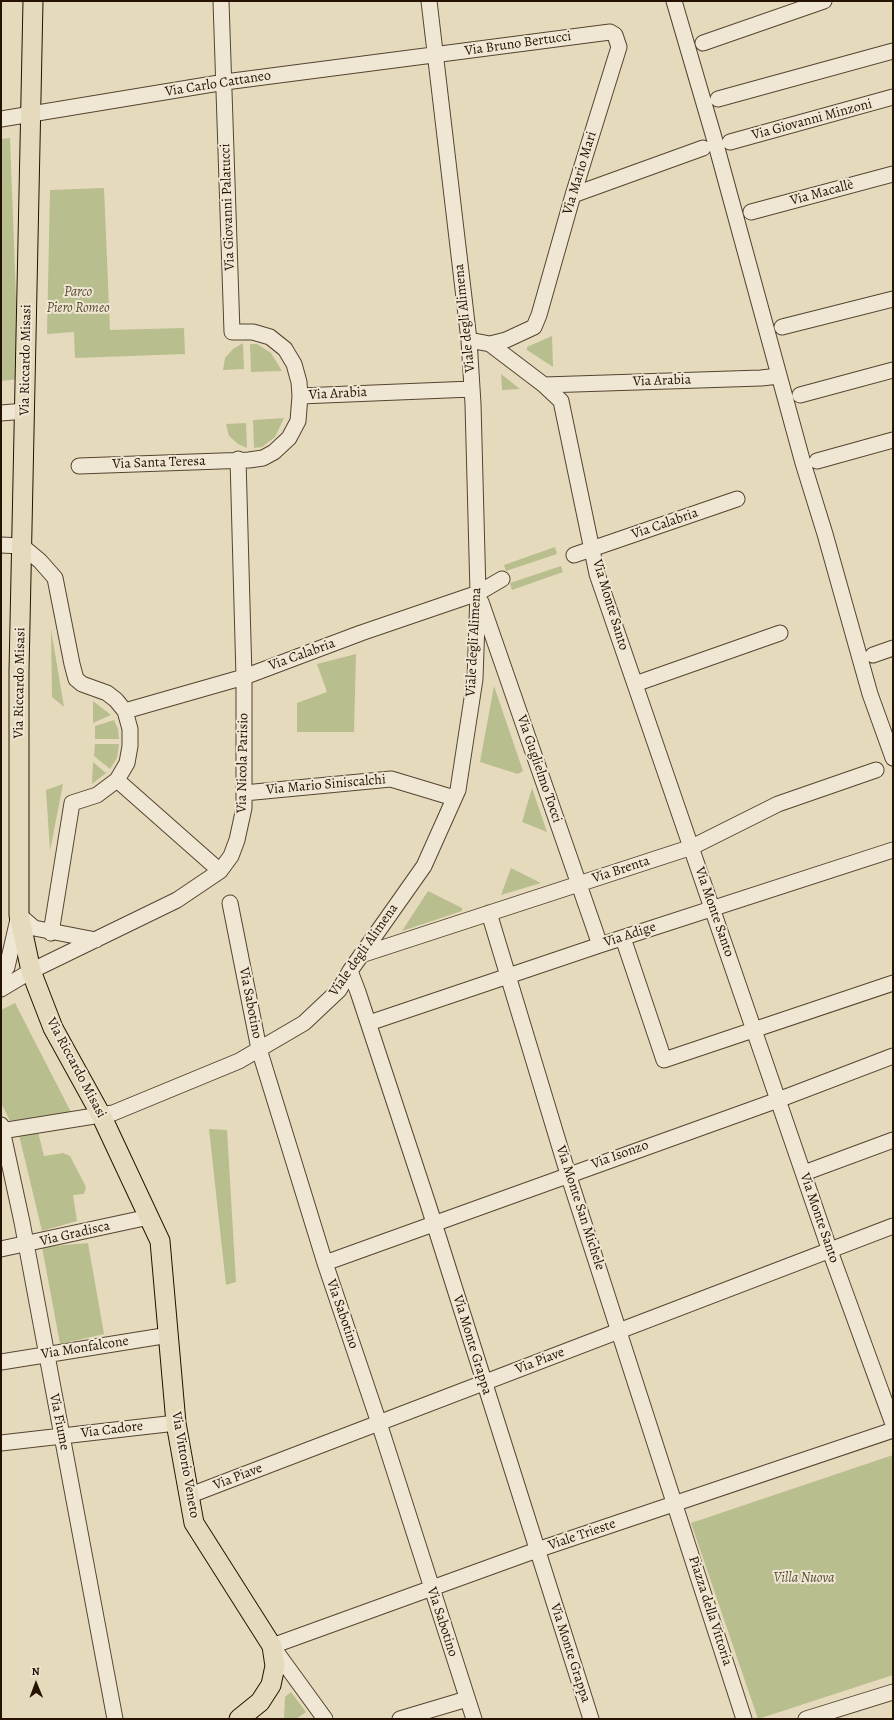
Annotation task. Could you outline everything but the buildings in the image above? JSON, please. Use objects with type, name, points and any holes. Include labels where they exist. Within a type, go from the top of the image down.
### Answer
[{"type":"main road","name":"Via Riccardo Misasi","points":[[33,1],[32,115],[19,671],[19,915],[31,970],[53,1028],[107,1114],[160,1241],[169,1335]]},
{"type":"main road","name":"Via Vittorio Veneto","points":[[169,1335],[176,1422],[194,1523],[272,1646],[275,1666],[271,1685],[260,1702],[242,1719]]},
{"type":"street","name":"Via Giovanni Palatucci","points":[[221,1],[225,82],[232,332]]},
{"type":"street","name":"Viale degli Alimena","points":[[2,1129],[107,1114],[239,1061],[304,1023],[339,990],[350,971],[424,866],[458,790],[475,679],[478,593],[472,389],[469,340],[429,1]]},
{"type":"street","points":[[674,1],[715,141],[779,376],[870,694],[893,758]]},
{"type":"street","points":[[703,43],[824,1]]},
{"type":"street","name":"Via Bruno Bertucci","points":[[435,55],[600,32]]},
{"type":"street","name":"Via Mario Mari","points":[[490,344],[506,340],[534,327],[539,315],[573,195],[619,47],[616,35],[610,32],[600,32]]},
{"type":"street","points":[[718,99],[893,51]]},
{"type":"street","name":"Via Carlo Cattaneo","points":[[1,119],[225,82],[435,55]]},
{"type":"street","name":"Via Giovanni Minzoni","points":[[730,142],[893,97]]},
{"type":"street","points":[[573,195],[703,148]]},
{"type":"street","name":"Via Macallè","points":[[751,212],[893,174]]},
{"type":"street","points":[[782,327],[893,299]]},
{"type":"street","name":"Via Santa Teresa","points":[[79,466],[249,460],[263,458],[274,452],[289,438],[298,421],[300,396],[294,364],[285,349],[270,337],[253,332],[232,332]]},
{"type":"street","points":[[469,340],[490,344],[550,390]]},
{"type":"street","points":[[800,395],[893,370]]},
{"type":"street","name":"Via Arabia","points":[[550,390],[779,376]]},
{"type":"street","name":"Via Arabia","points":[[300,396],[472,389]]},
{"type":"street","name":"Via Monte Santo","points":[[550,390],[561,401],[565,412],[597,574],[830,1251],[893,1424]]},
{"type":"street","points":[[1,413],[25,411]]},
{"type":"street","points":[[818,461],[893,440]]},
{"type":"street","name":"Via Nicola Parisio","points":[[1,989],[31,970],[177,900],[220,871],[231,856],[237,840],[244,808],[244,677],[238,460]]},
{"type":"street","name":"Via Calabria","points":[[574,555],[737,499]]},
{"type":"street","points":[[1,545],[22,546],[40,561],[55,578],[76,679],[82,684],[107,692],[116,700],[125,711],[130,729],[130,746],[127,763],[116,780],[97,795],[72,803],[52,932]]},
{"type":"street","name":"Via Calabria","points":[[125,711],[244,677],[361,633],[478,593],[502,579]]},
{"type":"street","name":"Via Guglielmo Tocci","points":[[478,593],[600,945]]},
{"type":"street","points":[[635,684],[780,633]]},
{"type":"street","points":[[872,655],[893,648]]},
{"type":"street","name":"Via Brenta","points":[[361,955],[692,847],[778,804],[876,770]]},
{"type":"street","name":"Via Mario Siniscalchi","points":[[244,793],[391,779],[454,798]]},
{"type":"street","points":[[116,780],[220,871]]},
{"type":"street","name":"Via Adige","points":[[368,1023],[600,945],[893,850]]},
{"type":"street","name":"Via Sabotino","points":[[230,903],[259,1049],[325,1263],[379,1423],[474,1719]]},
{"type":"street","name":"Via Monte San Michele","points":[[489,912],[568,1174],[676,1503]]},
{"type":"street","points":[[1,975],[7,967],[19,915],[34,928],[96,940]]},
{"type":"street","points":[[623,938],[664,1060],[893,982]]},
{"type":"street","name":"Via Monte Grappa","points":[[350,971],[434,1223],[483,1383],[591,1719]]},
{"type":"street","name":"Via Isonzo","points":[[325,1263],[568,1174],[778,1100],[893,1056]]},
{"type":"street","name":"Via Fiume","points":[[2,1129],[47,1354],[115,1719]]},
{"type":"street","points":[[804,1173],[893,1140]]},
{"type":"street","name":"Via Gradisca","points":[[1,1249],[26,1245],[149,1217]]},
{"type":"street","name":"Via Piave","points":[[188,1496],[893,1226]]},
{"type":"street","name":"Via Monfalcone","points":[[1,1362],[169,1335]]},
{"type":"street","name":"Via Cadore","points":[[1,1443],[176,1422]]},
{"type":"street","name":"Viale Trieste","points":[[272,1646],[537,1550],[893,1430]]},
{"type":"street","name":"Piazza della Vittoria","points":[[676,1503],[744,1719]]},
{"type":"street","name":"Via Vittorio Veneto","points":[[272,1646],[325,1719]]},
{"type":"street","points":[[806,1719],[893,1692]]},
{"type":"street","points":[[400,1719],[467,1699]]},
{"type":"green space","points":[[10,138],[19,379],[1,381],[1,139]]},
{"type":"green space","name":"Parco Piero Romeo","points":[[104,188],[110,330],[184,328],[185,354],[75,358],[74,332],[47,334],[50,190]]},
{"type":"green space","points":[[552,336],[553,367],[527,350],[527,347]]},
{"type":"green space","points":[[243,343],[244,369],[223,370],[225,358],[233,349]]},
{"type":"green space","points":[[250,344],[257,344],[271,353],[282,371],[251,372]]},
{"type":"green space","points":[[501,374],[520,389],[502,390]]},
{"type":"green space","points":[[284,418],[275,437],[262,447],[254,448],[253,420]]},
{"type":"green space","points":[[246,423],[247,448],[238,444],[229,436],[226,424]]},
{"type":"green space","points":[[555,547],[557,554],[506,571],[504,565]]},
{"type":"green space","points":[[561,566],[563,572],[512,590],[510,583]]},
{"type":"green space","points":[[51,629],[64,707],[52,697]]},
{"type":"green space","points":[[356,654],[354,732],[297,732],[297,703],[327,692],[317,664]]},
{"type":"green space","points":[[494,686],[523,771],[518,774],[480,762]]},
{"type":"green space","points":[[93,701],[111,715],[93,723]]},
{"type":"green space","points":[[114,720],[118,729],[119,739],[95,739],[95,726]]},
{"type":"green space","points":[[95,744],[119,744],[117,758],[110,769],[94,756]]},
{"type":"green space","points":[[93,762],[106,773],[92,784]]},
{"type":"green space","points":[[63,784],[50,851],[46,790]]},
{"type":"green space","points":[[532,788],[547,832],[522,822]]},
{"type":"green space","points":[[511,868],[541,883],[501,895]]},
{"type":"green space","points":[[428,891],[462,908],[462,911],[402,931]]},
{"type":"green space","points":[[15,1003],[72,1114],[10,1121],[1,1103],[1,1010]]},
{"type":"green space","points":[[209,1129],[227,1130],[236,1282],[226,1285]]},
{"type":"green space","points":[[18,1131],[38,1132],[44,1156],[63,1153],[70,1156],[86,1187],[84,1194],[73,1195],[77,1221],[42,1231]]},
{"type":"green space","points":[[88,1243],[104,1334],[60,1344],[42,1247]]},
{"type":"green space","name":"Villa Nuova","points":[[893,1455],[893,1675],[758,1719],[691,1523]]},
{"type":"green space","points":[[291,1692],[306,1712],[296,1719],[284,1718],[285,1697]]}]
